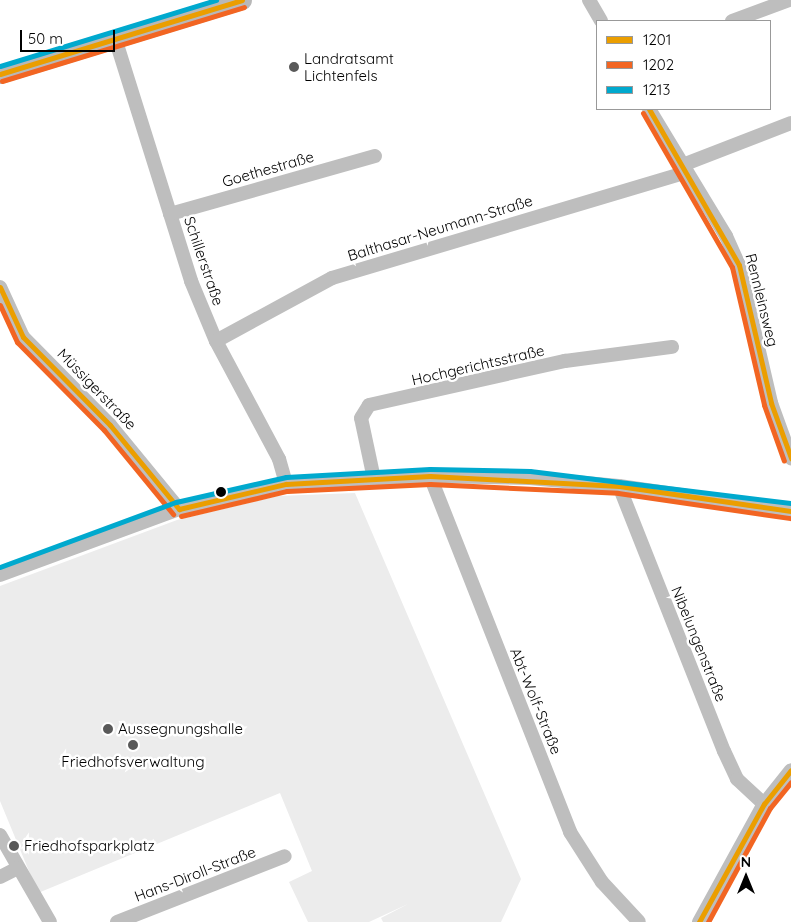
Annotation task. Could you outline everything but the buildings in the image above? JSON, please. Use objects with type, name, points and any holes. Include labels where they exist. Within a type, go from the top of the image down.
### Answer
[{"type":"street","points":[[0,74],[217,4],[242,0]]},
{"type":"street","points":[[589,0],[600,20]]},
{"type":"street","points":[[735,20],[789,0]]},
{"type":"street","name":"Schillerstraße","points":[[115,38],[170,214],[216,341],[279,458],[286,484]]},
{"type":"street","name":"Rennleinsweg","points":[[650,110],[682,169],[726,236],[739,265],[770,403],[787,439],[791,458]]},
{"type":"street","name":"Balthasar-Neumann-Straße","points":[[216,341],[332,278],[682,169],[791,123]]},
{"type":"street","name":"Goethestraße","points":[[170,214],[375,156]]},
{"type":"street","name":"Müssigerstraße","points":[[0,286],[23,336],[110,425],[179,509]]},
{"type":"street","name":"Hochgerichtsstraße","points":[[374,479],[361,418],[369,404],[565,361],[672,346]]},
{"type":"street","points":[[0,575],[179,509],[286,484],[430,476],[619,486],[791,511]]},
{"type":"street","name":"Abt-Wolf-Straße","points":[[430,476],[570,832],[610,894],[639,922]]},
{"type":"street","name":"Nibelungenstraße","points":[[619,486],[724,751],[737,779],[764,804]]},
{"type":"street","points":[[699,922],[764,804],[791,770]]},
{"type":"street","points":[[0,834],[50,922]]},
{"type":"street","name":"Hans-Diroll-Straße","points":[[116,922],[285,856]]},
{"type":"street","points":[[0,877],[18,868]]},
{"type":"shaded area","points":[[355,493],[521,879],[501,922],[383,922],[381,918],[408,904],[369,922],[308,922],[289,882],[312,871],[280,793],[38,893],[0,801],[0,586],[177,520],[278,496]]},
{"type":"transit line","name":"1213","points":[[0,66],[216,0]]},
{"type":"transit line","name":"1201","points":[[0,74],[242,0]]},
{"type":"transit line","name":"1202","points":[[2,81],[244,7]]},
{"type":"transit line","name":"1201","points":[[650,110],[739,265],[771,403],[791,458]]},
{"type":"transit line","name":"1202","points":[[643,113],[732,267],[764,405],[784,461]]},
{"type":"transit line","name":"1201","points":[[0,287],[23,337],[110,425],[179,509]]},
{"type":"transit line","name":"1202","points":[[0,305],[17,342],[104,430],[173,514]]},
{"type":"transit line","name":"1213","points":[[0,567],[176,502],[286,477],[430,469],[530,471],[791,503]]},
{"type":"transit line","name":"1201","points":[[179,509],[286,484],[430,476],[619,486],[791,511]]},
{"type":"transit line","name":"1202","points":[[181,516],[287,491],[430,484],[618,493],[790,518]]},
{"type":"transit line","name":"1201","points":[[699,922],[764,804],[791,770]]},
{"type":"transit line","name":"1202","points":[[708,922],[770,808],[791,782]]},
{"type":"place","name":"Landratsamt Lichtenfels","points":[[294,67]]},
{"type":"place","name":"Aussegnungshalle","points":[[108,729]]},
{"type":"place","name":"Friedhofsverwaltung","points":[[133,745]]},
{"type":"place","name":"Friedhofsparkplatz","points":[[14,846]]}]
